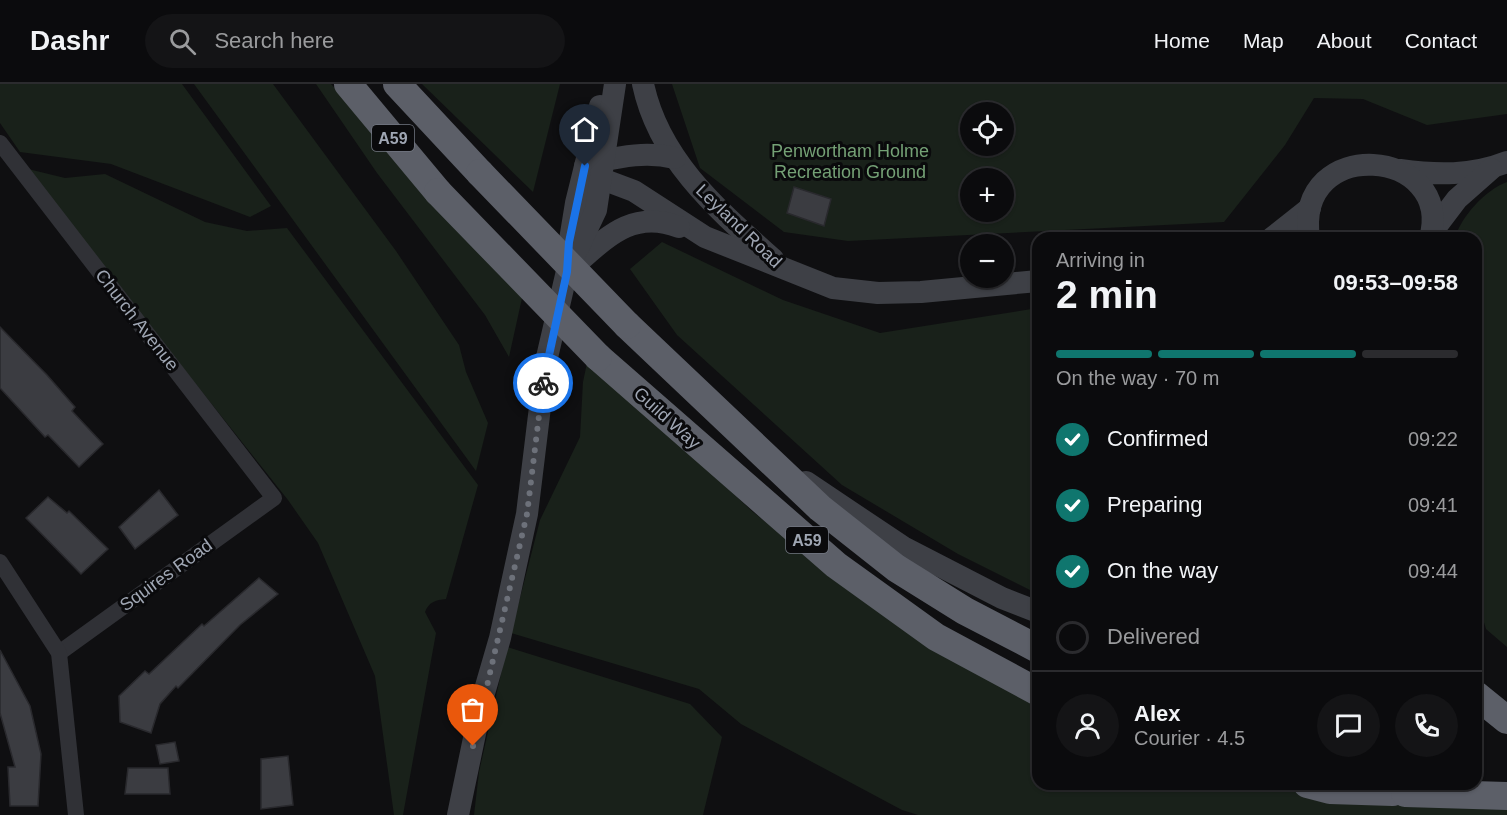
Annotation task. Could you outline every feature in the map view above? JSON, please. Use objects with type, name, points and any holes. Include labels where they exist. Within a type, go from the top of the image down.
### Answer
[{"type":"highway","name":"Guild Way","points":[[348,84],[438,192],[598,357],[836,565],[936,637],[1032,689]]},
{"type":"highway","name":"A59","points":[[397,84],[627,325],[768,456],[820,508],[896,568],[965,611],[1032,646]]},
{"type":"highway","points":[[1482,701],[1507,720]]},
{"type":"highway","points":[[1431,790],[1507,795]]},
{"type":"main road","points":[[597,169],[605,84]]},
{"type":"main road","points":[[458,815],[482,700],[500,638],[527,514],[545,366],[567,272],[569,242],[597,169],[615,84]]},
{"type":"main road","name":"Leyland Road","points":[[643,84],[651,111],[675,158],[706,199],[788,272]]},
{"type":"main road","points":[[597,169],[656,153],[675,158]]},
{"type":"main road","points":[[1309,232],[1310,208],[1318,191],[1330,177],[1346,168],[1364,163],[1382,164],[1400,170],[1444,174],[1499,166]]},
{"type":"main road","points":[[1433,232],[1457,199],[1499,166]]},
{"type":"main road","name":"Leyland Road","points":[[597,169],[705,237],[833,288],[878,293],[921,292],[1032,282]]},
{"type":"main road","points":[[1400,170],[1415,181],[1425,196],[1431,214],[1431,232]]},
{"type":"main road","points":[[1280,232],[1310,208]]},
{"type":"main road","points":[[567,272],[621,228],[648,219],[670,223],[705,237]]},
{"type":"main road","points":[[768,456],[903,547],[1002,598],[1032,610]]},
{"type":"street","name":"Church Avenue","points":[[0,143],[274,498]]},
{"type":"street","name":"Squires Road","points":[[58,653],[274,498]]},
{"type":"street","points":[[0,562],[58,653],[76,815]]},
{"type":"green space","points":[[0,84],[182,84],[271,206],[250,217],[111,164],[20,152],[0,123]]},
{"type":"green space","points":[[194,84],[273,84],[396,251],[459,345],[466,372],[488,423],[476,471]]},
{"type":"green space","points":[[316,84],[331,84],[524,289],[509,357],[485,315],[377,173]]},
{"type":"green space","points":[[422,84],[560,84],[533,192]]},
{"type":"green space","name":"Penwortham Holme Recreation Ground","points":[[672,84],[1507,84],[1507,114],[1427,125],[1363,99],[1314,98],[1285,145],[1224,222],[848,241],[784,232],[700,168]]},
{"type":"green space","points":[[24,168],[65,178],[105,174],[205,222],[247,231],[287,228],[478,485],[446,599],[433,602],[425,612],[436,633],[403,815],[394,815],[375,676],[318,543],[288,500]]},
{"type":"green space","points":[[1507,182],[1507,647],[1486,629],[1482,615],[1482,232],[1457,232],[1475,205]]},
{"type":"green space","points":[[662,242],[783,300],[880,333],[1032,309],[1032,591],[958,554],[842,485],[677,335],[630,269]]},
{"type":"green space","points":[[588,358],[753,512],[876,609],[1032,700],[1032,790],[1289,790],[1336,800],[1507,808],[1507,815],[918,815],[902,810],[741,724],[699,689],[511,633],[540,520],[580,437],[583,382]]},
{"type":"green space","points":[[507,647],[690,704],[722,737],[703,815],[474,815],[479,772]]},
{"type":"building","points":[[794,187],[831,199],[824,226],[787,213]]},
{"type":"building","points":[[0,327],[47,375],[75,407],[72,411],[103,444],[79,467],[48,435],[45,437],[0,388]]},
{"type":"building","points":[[159,490],[178,515],[135,549],[119,527]]},
{"type":"building","points":[[48,497],[67,513],[69,511],[108,549],[81,574],[26,518]]},
{"type":"building","points":[[259,578],[278,594],[240,625],[178,688],[176,686],[160,704],[151,733],[120,722],[119,696],[145,671],[149,674],[202,624],[204,626]]},
{"type":"building","points":[[0,650],[30,706],[41,754],[38,806],[10,806],[8,767],[15,767],[0,713]]},
{"type":"building","points":[[175,742],[179,761],[160,764],[156,745]]},
{"type":"building","points":[[288,756],[293,805],[261,809],[261,759]]},
{"type":"building","points":[[128,768],[168,768],[170,794],[125,794]]},
{"type":"way so far","points":[[473,746],[482,700],[500,638],[527,514],[529,482],[543,383]]},
{"type":"route","points":[[543,383],[567,272],[569,242],[585,166]]}]
